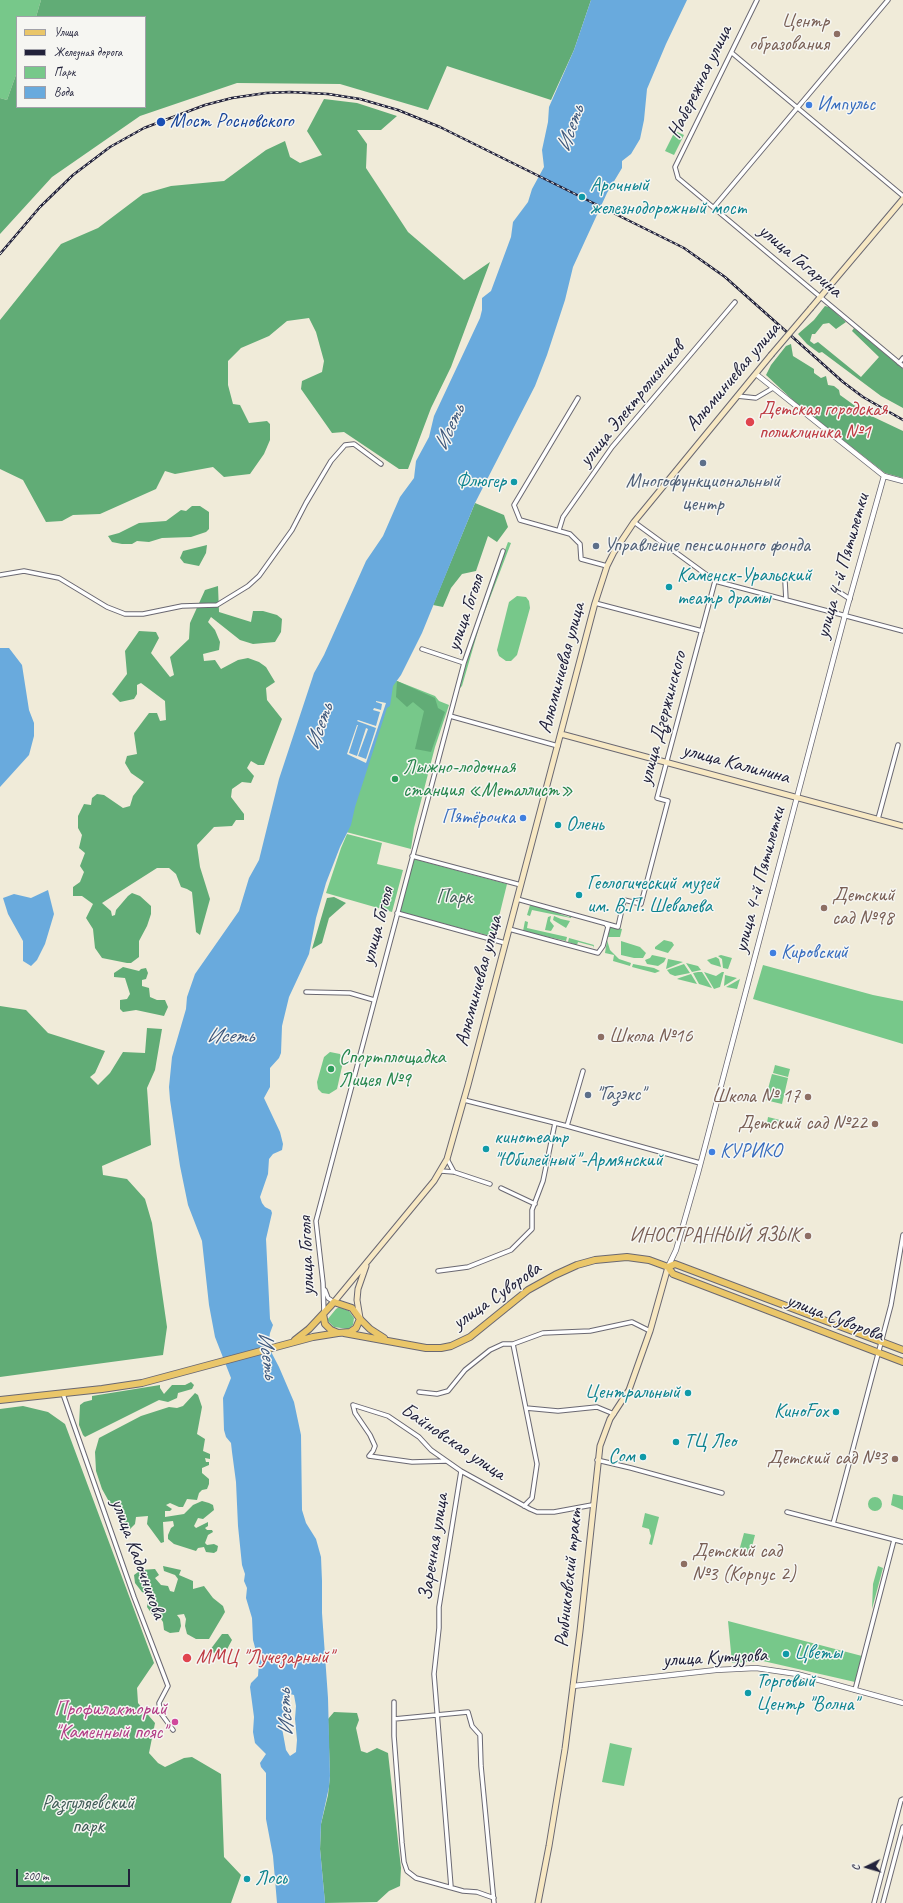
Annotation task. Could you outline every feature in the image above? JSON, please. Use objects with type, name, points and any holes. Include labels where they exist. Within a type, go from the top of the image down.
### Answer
[{"type":"main road","name":"Алюминиевая улица","points":[[371,1258],[441,1171],[447,1160],[595,603],[607,566],[614,552],[634,522],[771,355],[903,198]]},
{"type":"main road","name":"улица Калинина","points":[[561,734],[903,826]]},
{"type":"main road","name":"улица Суворова","points":[[341,1333],[434,1348],[457,1344],[470,1337],[528,1290],[555,1275],[577,1265],[595,1260],[627,1257],[649,1260],[668,1267],[673,1274],[903,1362]]},
{"type":"main road","points":[[282,1346],[305,1334],[324,1314],[371,1258]]},
{"type":"main road","points":[[0,1400],[63,1394],[136,1384],[322,1335],[353,1330],[360,1319],[357,1300],[359,1285],[371,1258]]},
{"type":"main road","name":"улица Суворова","points":[[668,1267],[675,1264],[903,1350]]},
{"type":"main road","name":"Рыбниковский тракт","points":[[538,1903],[549,1846],[573,1686],[597,1460],[603,1434],[629,1390],[650,1331],[668,1267]]},
{"type":"main road","points":[[334,1302],[352,1308],[370,1329],[389,1340]]},
{"type":"main road","points":[[324,1314],[324,1322],[326,1327],[341,1333]]},
{"type":"street","name":"Набережная улица","points":[[678,178],[675,168],[757,0]]},
{"type":"street","points":[[714,207],[796,107],[888,0]]},
{"type":"street","points":[[732,53],[903,198]]},
{"type":"street","name":"улица Гагарина","points":[[678,178],[903,366]]},
{"type":"street","name":"улица Электролизников","points":[[559,530],[563,517],[612,447],[735,302]]},
{"type":"street","points":[[899,363],[903,358]]},
{"type":"street","points":[[756,374],[884,476],[903,481]]},
{"type":"street","points":[[737,396],[756,398],[773,388]]},
{"type":"street","points":[[578,398],[514,505],[520,520],[570,534],[580,544],[581,559],[607,566]]},
{"type":"street","points":[[0,575],[24,571],[59,578],[107,607],[125,614],[144,614],[182,606],[217,605],[248,586],[259,576],[292,530],[331,461],[346,445],[354,444],[380,464]]},
{"type":"street","name":"улица 4-й Пятилетки","points":[[668,1267],[676,1250],[700,1163],[845,615],[884,476]]},
{"type":"street","points":[[634,522],[715,581],[903,630]]},
{"type":"street","name":"улица Гоголя","points":[[324,1314],[324,1283],[316,1221],[464,663],[503,551]]},
{"type":"street","name":"улица Дзержинского","points":[[606,924],[618,927],[624,900],[641,904],[668,801],[657,798],[715,581]]},
{"type":"street","points":[[785,581],[786,600]]},
{"type":"street","points":[[832,588],[850,599]]},
{"type":"street","points":[[595,603],[702,631]]},
{"type":"street","points":[[422,648],[464,663]]},
{"type":"street","points":[[450,716],[558,746]]},
{"type":"street","points":[[878,819],[898,745]]},
{"type":"street","points":[[412,856],[521,885]]},
{"type":"street","points":[[509,930],[598,953],[603,946],[608,927],[606,924],[517,899]]},
{"type":"street","points":[[397,913],[505,943]]},
{"type":"street","points":[[306,992],[350,993],[374,1000]]},
{"type":"street","points":[[567,1126],[582,1071]]},
{"type":"street","points":[[464,1100],[567,1126],[700,1163]]},
{"type":"street","points":[[438,1271],[468,1266],[511,1250],[532,1229],[532,1210],[542,1181],[555,1123]]},
{"type":"street","points":[[447,1160],[454,1172]]},
{"type":"street","points":[[441,1171],[454,1172],[490,1184]]},
{"type":"street","points":[[501,1188],[535,1204]]},
{"type":"street","points":[[833,1524],[896,1281],[903,1235]]},
{"type":"street","points":[[324,1283],[328,1298],[334,1302]]},
{"type":"street","points":[[419,1392],[437,1394],[448,1391],[465,1370],[490,1350],[503,1344],[513,1344],[543,1333],[590,1331],[632,1322],[650,1331]]},
{"type":"street","points":[[513,1344],[537,1464],[532,1498],[524,1506]]},
{"type":"street","name":"улица Кадочникова","points":[[63,1394],[134,1597],[168,1686],[159,1703],[160,1712],[173,1730]]},
{"type":"street","name":"Байновская улица","points":[[446,1461],[412,1462],[369,1456],[375,1446],[370,1435],[355,1413],[353,1405],[388,1416],[420,1438],[431,1450],[461,1471],[537,1512],[592,1505]]},
{"type":"street","points":[[526,1408],[558,1410],[597,1407],[614,1414]]},
{"type":"street","points":[[597,1460],[722,1493]]},
{"type":"street","name":"Заречная улица","points":[[450,1887],[434,1674],[439,1628],[439,1607],[461,1471]]},
{"type":"street","points":[[787,1512],[903,1542]]},
{"type":"street","points":[[855,1690],[894,1540]]},
{"type":"street","name":"улица Кутузова","points":[[573,1686],[716,1670],[756,1668],[797,1674],[903,1703]]},
{"type":"street","points":[[394,1702],[404,1862],[407,1871],[416,1878],[463,1892],[478,1892],[494,1898]]},
{"type":"street","points":[[394,1719],[468,1712],[472,1726],[480,1735],[481,1766],[494,1903]]},
{"type":"street","points":[[874,1903],[901,1800],[903,1799]]},
{"type":"street","points":[[883,1903],[903,1827]]},
{"type":"green space","points":[[0,0],[41,0],[36,16],[16,16],[16,75],[7,100],[0,98]]},
{"type":"green space","points":[[41,0],[591,0],[574,50],[551,100],[447,66],[428,110],[340,84],[237,83],[140,116],[52,177],[0,234],[0,98],[7,100],[16,75],[16,108],[146,108],[146,16],[36,16]]},
{"type":"green space","points":[[324,99],[357,103],[397,116],[381,130],[357,130],[367,144],[366,168],[408,232],[464,280],[490,262],[451,367],[431,408],[408,469],[399,469],[344,432],[332,433],[301,389],[302,381],[322,372],[324,361],[316,332],[309,318],[287,321],[269,336],[241,348],[228,361],[228,385],[233,404],[240,405],[249,423],[267,421],[270,424],[270,440],[264,454],[250,474],[224,477],[213,467],[175,474],[165,471],[156,489],[100,514],[73,515],[62,521],[46,522],[23,480],[0,469],[0,320],[61,244],[98,228],[143,194],[171,186],[224,181],[266,150],[285,141],[290,157],[300,163],[322,155],[307,131]]},
{"type":"green space","points":[[675,131],[684,135],[674,155],[665,151]]},
{"type":"green space","points":[[825,306],[829,307],[846,322],[836,329],[829,323],[823,324],[815,334],[812,334],[810,341],[814,344],[818,342],[861,377],[879,357],[852,331],[854,328],[903,369],[903,408],[881,396],[822,352],[819,353],[807,344],[798,334],[814,320]]},
{"type":"green space","points":[[791,344],[793,356],[814,369],[814,373],[821,378],[826,376],[828,385],[834,386],[839,390],[840,395],[865,413],[903,431],[903,478],[885,473],[796,403],[766,375],[771,365],[786,346]]},
{"type":"green space","points":[[475,503],[504,515],[508,527],[497,542],[488,536],[476,571],[462,574],[451,588],[443,607],[433,605]]},
{"type":"green space","points":[[192,506],[200,506],[209,512],[209,529],[206,532],[191,537],[162,538],[149,542],[137,541],[132,544],[112,542],[108,536],[119,533],[139,523],[166,521],[181,510],[186,511]]},
{"type":"green space","points":[[508,542],[511,543],[480,624],[462,686],[459,689],[478,623]]},
{"type":"green space","points":[[207,545],[206,553],[199,566],[184,563],[180,558],[183,551]]},
{"type":"green space","points":[[218,586],[219,612],[251,622],[253,611],[263,611],[277,615],[282,619],[281,632],[275,642],[253,644],[240,640],[211,617],[208,622],[215,630],[220,642],[219,650],[203,654],[204,661],[215,660],[221,669],[238,660],[248,658],[259,662],[266,667],[275,682],[266,688],[267,700],[282,719],[264,765],[258,765],[251,761],[247,768],[254,776],[251,783],[242,782],[232,789],[231,797],[244,814],[244,820],[236,820],[232,826],[214,827],[197,845],[200,867],[210,899],[200,935],[196,932],[192,892],[181,887],[176,874],[169,868],[157,868],[102,903],[111,911],[112,916],[115,915],[116,910],[132,893],[140,896],[151,906],[151,914],[147,926],[139,941],[139,957],[131,963],[102,958],[95,948],[93,929],[86,918],[93,904],[82,896],[73,896],[73,887],[80,882],[84,872],[80,866],[85,853],[79,848],[82,835],[78,828],[78,816],[84,804],[91,805],[92,798],[97,794],[104,795],[123,808],[130,806],[133,796],[144,782],[131,773],[125,763],[127,756],[137,754],[134,733],[149,713],[157,713],[160,721],[166,720],[165,701],[141,683],[137,685],[137,694],[134,699],[120,702],[112,694],[127,674],[125,651],[139,631],[156,632],[159,638],[151,653],[170,677],[174,675],[170,657],[189,639],[190,623],[205,590]]},
{"type":"green space","points":[[517,596],[526,597],[529,601],[530,608],[517,655],[511,661],[506,661],[499,656],[497,650],[509,602]]},
{"type":"green space","name":"Лыжно-лодочная станция «Металлист»","points":[[392,679],[435,696],[439,701],[449,705],[435,747],[414,828],[411,849],[346,832]]},
{"type":"green space","points":[[397,681],[435,698],[438,708],[445,712],[431,752],[415,749],[424,711],[413,702],[407,707],[396,697]]},
{"type":"green space","name":"Парк","points":[[347,834],[382,843],[377,864],[403,870],[392,912],[326,893]]},
{"type":"green space","name":"Парк","points":[[414,859],[507,884],[494,937],[400,912]]},
{"type":"green space","points":[[334,897],[346,903],[329,918],[322,943],[312,949],[327,898]]},
{"type":"green space","points":[[530,905],[559,912],[560,914],[569,917],[572,915],[571,918],[532,910],[530,916],[527,915]]},
{"type":"green space","points":[[551,916],[550,921],[554,926],[551,931],[545,930],[548,917]]},
{"type":"green space","points":[[554,916],[570,921],[566,928],[553,920]]},
{"type":"green space","points":[[525,921],[528,922],[527,928],[567,937],[566,941],[523,931]]},
{"type":"green space","points":[[610,927],[622,929],[620,937],[608,937]]},
{"type":"green space","points":[[569,938],[594,945],[593,948],[593,946],[578,942],[577,945],[568,942]]},
{"type":"green space","points":[[607,940],[610,950],[619,959],[631,963],[630,966],[613,961],[614,955],[605,953]]},
{"type":"green space","points":[[664,940],[672,942],[674,945],[668,953],[655,949],[655,947]]},
{"type":"green space","points":[[621,941],[640,947],[646,953],[643,958],[634,958],[621,955]]},
{"type":"green space","points":[[652,955],[666,958],[664,962],[658,966],[647,964],[645,960],[650,958]]},
{"type":"green space","points":[[721,955],[732,958],[728,969],[723,968],[722,959],[718,956]]},
{"type":"green space","points":[[716,957],[719,959],[721,967],[711,964],[707,960]]},
{"type":"green space","points":[[668,959],[683,962],[666,969]]},
{"type":"green space","points":[[686,963],[698,966],[701,970],[692,972]]},
{"type":"green space","points":[[633,964],[654,968],[660,971],[655,973],[632,967]]},
{"type":"green space","points":[[684,964],[690,973],[675,976],[670,974],[667,970]]},
{"type":"green space","points":[[763,965],[873,995],[903,1001],[903,1044],[753,999]]},
{"type":"green space","points":[[123,967],[139,971],[146,968],[148,973],[146,979],[142,980],[142,986],[149,988],[150,997],[157,1000],[165,1000],[168,1007],[164,1016],[136,1010],[123,1012],[120,1009],[120,1000],[127,999],[130,994],[125,978],[114,977],[114,973]]},
{"type":"green space","points":[[702,972],[712,988],[699,984],[693,973]]},
{"type":"green space","points":[[704,972],[716,976],[724,972],[720,987],[714,989]]},
{"type":"green space","points":[[691,974],[697,984],[677,979],[679,978]]},
{"type":"green space","points":[[725,975],[737,978],[724,986]]},
{"type":"green space","points":[[740,979],[737,989],[726,987]]},
{"type":"green space","points":[[0,1006],[26,1010],[48,1033],[105,1051],[95,1073],[90,1077],[98,1085],[110,1073],[123,1052],[145,1053],[147,1028],[162,1029],[155,1070],[147,1088],[151,1145],[102,1166],[103,1175],[127,1179],[145,1199],[152,1223],[167,1327],[163,1355],[0,1377]]},
{"type":"green space","name":"Спортплощадка Лицея №9","points":[[330,1052],[340,1054],[343,1062],[337,1089],[329,1094],[322,1093],[318,1089],[317,1082],[324,1057]]},
{"type":"green space","points":[[775,1065],[790,1069],[788,1077],[773,1073]]},
{"type":"green space","points":[[772,1074],[788,1078],[782,1104],[765,1100]]},
{"type":"green space","points":[[768,1117],[784,1121],[782,1127],[767,1123]]},
{"type":"green space","points":[[339,1307],[349,1311],[354,1318],[353,1325],[348,1329],[334,1327],[327,1320]]},
{"type":"green space","points":[[191,1382],[194,1385],[192,1389],[178,1393],[177,1398],[168,1402],[159,1400],[85,1437],[83,1435],[79,1425],[80,1405],[84,1402],[92,1400],[92,1396],[160,1385],[160,1388],[164,1394],[172,1385],[185,1385]]},
{"type":"green space","points":[[195,1393],[198,1395],[202,1407],[197,1434],[205,1439],[203,1451],[210,1454],[210,1459],[205,1458],[206,1462],[209,1462],[209,1465],[202,1468],[202,1473],[209,1479],[209,1484],[207,1489],[202,1490],[199,1493],[197,1500],[187,1499],[183,1507],[170,1503],[166,1505],[172,1509],[170,1511],[165,1511],[165,1517],[184,1514],[193,1505],[202,1501],[213,1505],[214,1510],[203,1519],[198,1518],[194,1526],[196,1528],[208,1522],[208,1526],[205,1528],[207,1530],[212,1530],[213,1532],[208,1535],[205,1543],[207,1545],[214,1544],[218,1546],[217,1551],[214,1553],[206,1552],[204,1547],[198,1548],[196,1551],[174,1544],[168,1539],[171,1528],[174,1526],[173,1521],[163,1522],[164,1542],[161,1543],[147,1524],[148,1516],[136,1517],[135,1524],[130,1529],[112,1507],[102,1489],[96,1471],[95,1452],[99,1438],[141,1416],[169,1407],[177,1408],[183,1406]]},
{"type":"green space","name":"Разгуляевский парк","points":[[23,1406],[48,1412],[65,1424],[154,1663],[137,1688],[138,1703],[155,1723],[149,1753],[158,1763],[165,1767],[184,1758],[192,1757],[221,1774],[224,1857],[241,1875],[231,1903],[0,1903],[0,1409]]},
{"type":"green space","points":[[893,1494],[903,1496],[903,1510],[891,1505]]},
{"type":"green space","points":[[875,1497],[880,1499],[882,1504],[880,1509],[875,1511],[870,1509],[868,1504],[870,1499]]},
{"type":"green space","points":[[645,1513],[659,1517],[652,1545],[649,1544],[651,1536],[649,1529],[642,1527]]},
{"type":"green space","points":[[744,1533],[755,1535],[750,1554],[739,1551]]},
{"type":"green space","points":[[163,1566],[181,1570],[179,1575],[193,1581],[193,1589],[204,1586],[213,1598],[223,1606],[225,1612],[209,1639],[196,1639],[187,1634],[185,1626],[186,1619],[184,1614],[177,1615],[180,1619],[181,1626],[179,1632],[170,1633],[164,1630],[163,1622],[159,1616],[154,1617],[147,1607],[149,1595],[142,1592],[135,1583],[134,1575],[141,1570],[155,1569],[159,1575],[155,1578],[161,1585],[168,1586],[170,1591],[174,1592],[178,1579],[175,1575],[164,1571]]},
{"type":"green space","points":[[878,1566],[883,1568],[872,1609],[873,1584]]},
{"type":"green space","points":[[728,1621],[862,1656],[855,1682],[763,1661],[732,1663]]},
{"type":"green space","points":[[222,1634],[228,1634],[232,1640],[225,1653],[217,1655],[210,1650]]},
{"type":"green space","points":[[334,1712],[357,1713],[359,1720],[356,1728],[361,1751],[367,1753],[377,1748],[388,1753],[401,1868],[400,1886],[389,1891],[377,1902],[325,1903],[320,1849],[321,1824],[328,1795],[330,1776],[328,1719]]},
{"type":"green space","points":[[610,1743],[632,1748],[624,1786],[602,1782]]},
{"type":"water","name":"Исеть","points":[[591,0],[687,0],[647,89],[644,120],[640,139],[631,154],[622,161],[622,168],[607,193],[573,267],[565,300],[535,386],[475,503],[422,633],[401,675],[393,686],[390,706],[387,708],[355,807],[351,825],[340,847],[326,883],[316,918],[309,954],[289,997],[282,1026],[281,1053],[279,1058],[270,1068],[270,1087],[264,1098],[280,1132],[283,1144],[282,1150],[273,1154],[269,1159],[268,1174],[260,1197],[265,1207],[271,1210],[272,1213],[266,1239],[270,1319],[273,1325],[268,1346],[294,1402],[301,1435],[302,1510],[306,1523],[316,1539],[321,1557],[322,1613],[328,1698],[330,1776],[321,1824],[320,1849],[325,1903],[277,1903],[273,1856],[266,1819],[266,1773],[261,1767],[260,1763],[266,1754],[255,1743],[253,1732],[254,1717],[250,1687],[251,1683],[258,1676],[259,1662],[253,1640],[252,1618],[246,1598],[247,1588],[244,1581],[245,1574],[242,1565],[236,1482],[231,1443],[226,1437],[224,1430],[223,1398],[231,1378],[215,1337],[209,1305],[202,1241],[188,1205],[180,1166],[169,1087],[172,1057],[186,1009],[187,997],[195,974],[239,911],[249,878],[259,860],[279,779],[314,673],[324,655],[366,561],[383,536],[400,497],[414,478],[416,461],[429,437],[434,416],[480,318],[482,298],[491,291],[511,237],[513,222],[528,202],[532,189],[544,167],[542,150],[548,122],[549,107],[574,50]],"holes":[[[290,1694],[294,1695],[296,1706],[295,1719],[297,1740],[296,1752],[290,1756],[286,1750],[282,1728],[287,1698]]]},
{"type":"water","points":[[0,648],[9,648],[22,665],[29,710],[34,723],[34,736],[29,755],[0,787]]},
{"type":"water","points":[[48,890],[54,914],[45,944],[37,960],[31,966],[23,961],[23,941],[8,914],[3,898],[14,894],[31,898]]},
{"type":"pier","points":[[376,701],[386,703],[366,763],[347,754],[358,725],[349,753],[357,756],[366,728],[368,729],[358,756],[366,759],[376,728],[357,721],[358,720],[376,726],[380,712],[373,710],[374,708],[381,710],[382,704]]},
{"type":"railway","points":[[0,254],[40,207],[73,175],[110,147],[144,128],[205,105],[232,98],[266,93],[290,92],[328,94],[360,99],[398,110],[440,127],[684,248],[725,277],[843,382],[863,397],[903,420]]},
{"type":"place","name":"Центр образования","points":[[837,34]]},
{"type":"place","name":"Импульс","points":[[809,105]]},
{"type":"place","name":"Мост Росновского","points":[[161,122]]},
{"type":"place","name":"Арочный железнодорожный мост","points":[[582,197]]},
{"type":"place","name":"Детская городская поликлиника №1","points":[[750,422]]},
{"type":"place","name":"Многофункциональный центр","points":[[703,463]]},
{"type":"place","name":"Флюгер","points":[[514,482]]},
{"type":"place","name":"Управление пенсионного фонда","points":[[596,546]]},
{"type":"place","name":"Каменск-Уральский театр драмы","points":[[669,587]]},
{"type":"place","name":"Лыжно-лодочная станция «Металлист»","points":[[395,779]]},
{"type":"place","name":"Пятёрочка","points":[[523,818]]},
{"type":"place","name":"Олень","points":[[558,825]]},
{"type":"place","name":"Геологический музей им. В.П. Шевалева","points":[[579,895]]},
{"type":"place","name":"Детский сад №98","points":[[824,908]]},
{"type":"place","name":"Кировский","points":[[773,953]]},
{"type":"place","name":"Школа №16","points":[[601,1037]]},
{"type":"place","name":"Спортплощадка Лицея №9","points":[[331,1069]]},
{"type":"place","name":"\"Газэкс\"","points":[[588,1095]]},
{"type":"place","name":"Школа № 17","points":[[808,1097]]},
{"type":"place","name":"Детский сад №22","points":[[875,1124]]},
{"type":"place","name":"кинотеатр \"Юбилейный\"-Армянский","points":[[486,1149]]},
{"type":"place","name":"КУРИКО","points":[[712,1152]]},
{"type":"place","name":"ИНОСТРАННЫЙ ЯЗЫК","points":[[808,1236]]},
{"type":"place","name":"Центральный","points":[[688,1393]]},
{"type":"place","name":"КиноFox","points":[[836,1412]]},
{"type":"place","name":"ТЦ Лео","points":[[676,1442]]},
{"type":"place","name":"Сом","points":[[643,1457]]},
{"type":"place","name":"Детский сад №3","points":[[895,1459]]},
{"type":"place","name":"Детский сад №3 (Корпус 2)","points":[[684,1564]]},
{"type":"place","name":"Цветы","points":[[786,1654]]},
{"type":"place","name":"ММЦ \"Лучезарный\"","points":[[187,1658]]},
{"type":"place","name":"Торговый Центр \"Волна\"","points":[[748,1693]]},
{"type":"place","name":"Профилакторий \"Каменный пояс\"","points":[[175,1722]]},
{"type":"place","name":"Лось","points":[[247,1879]]}]
